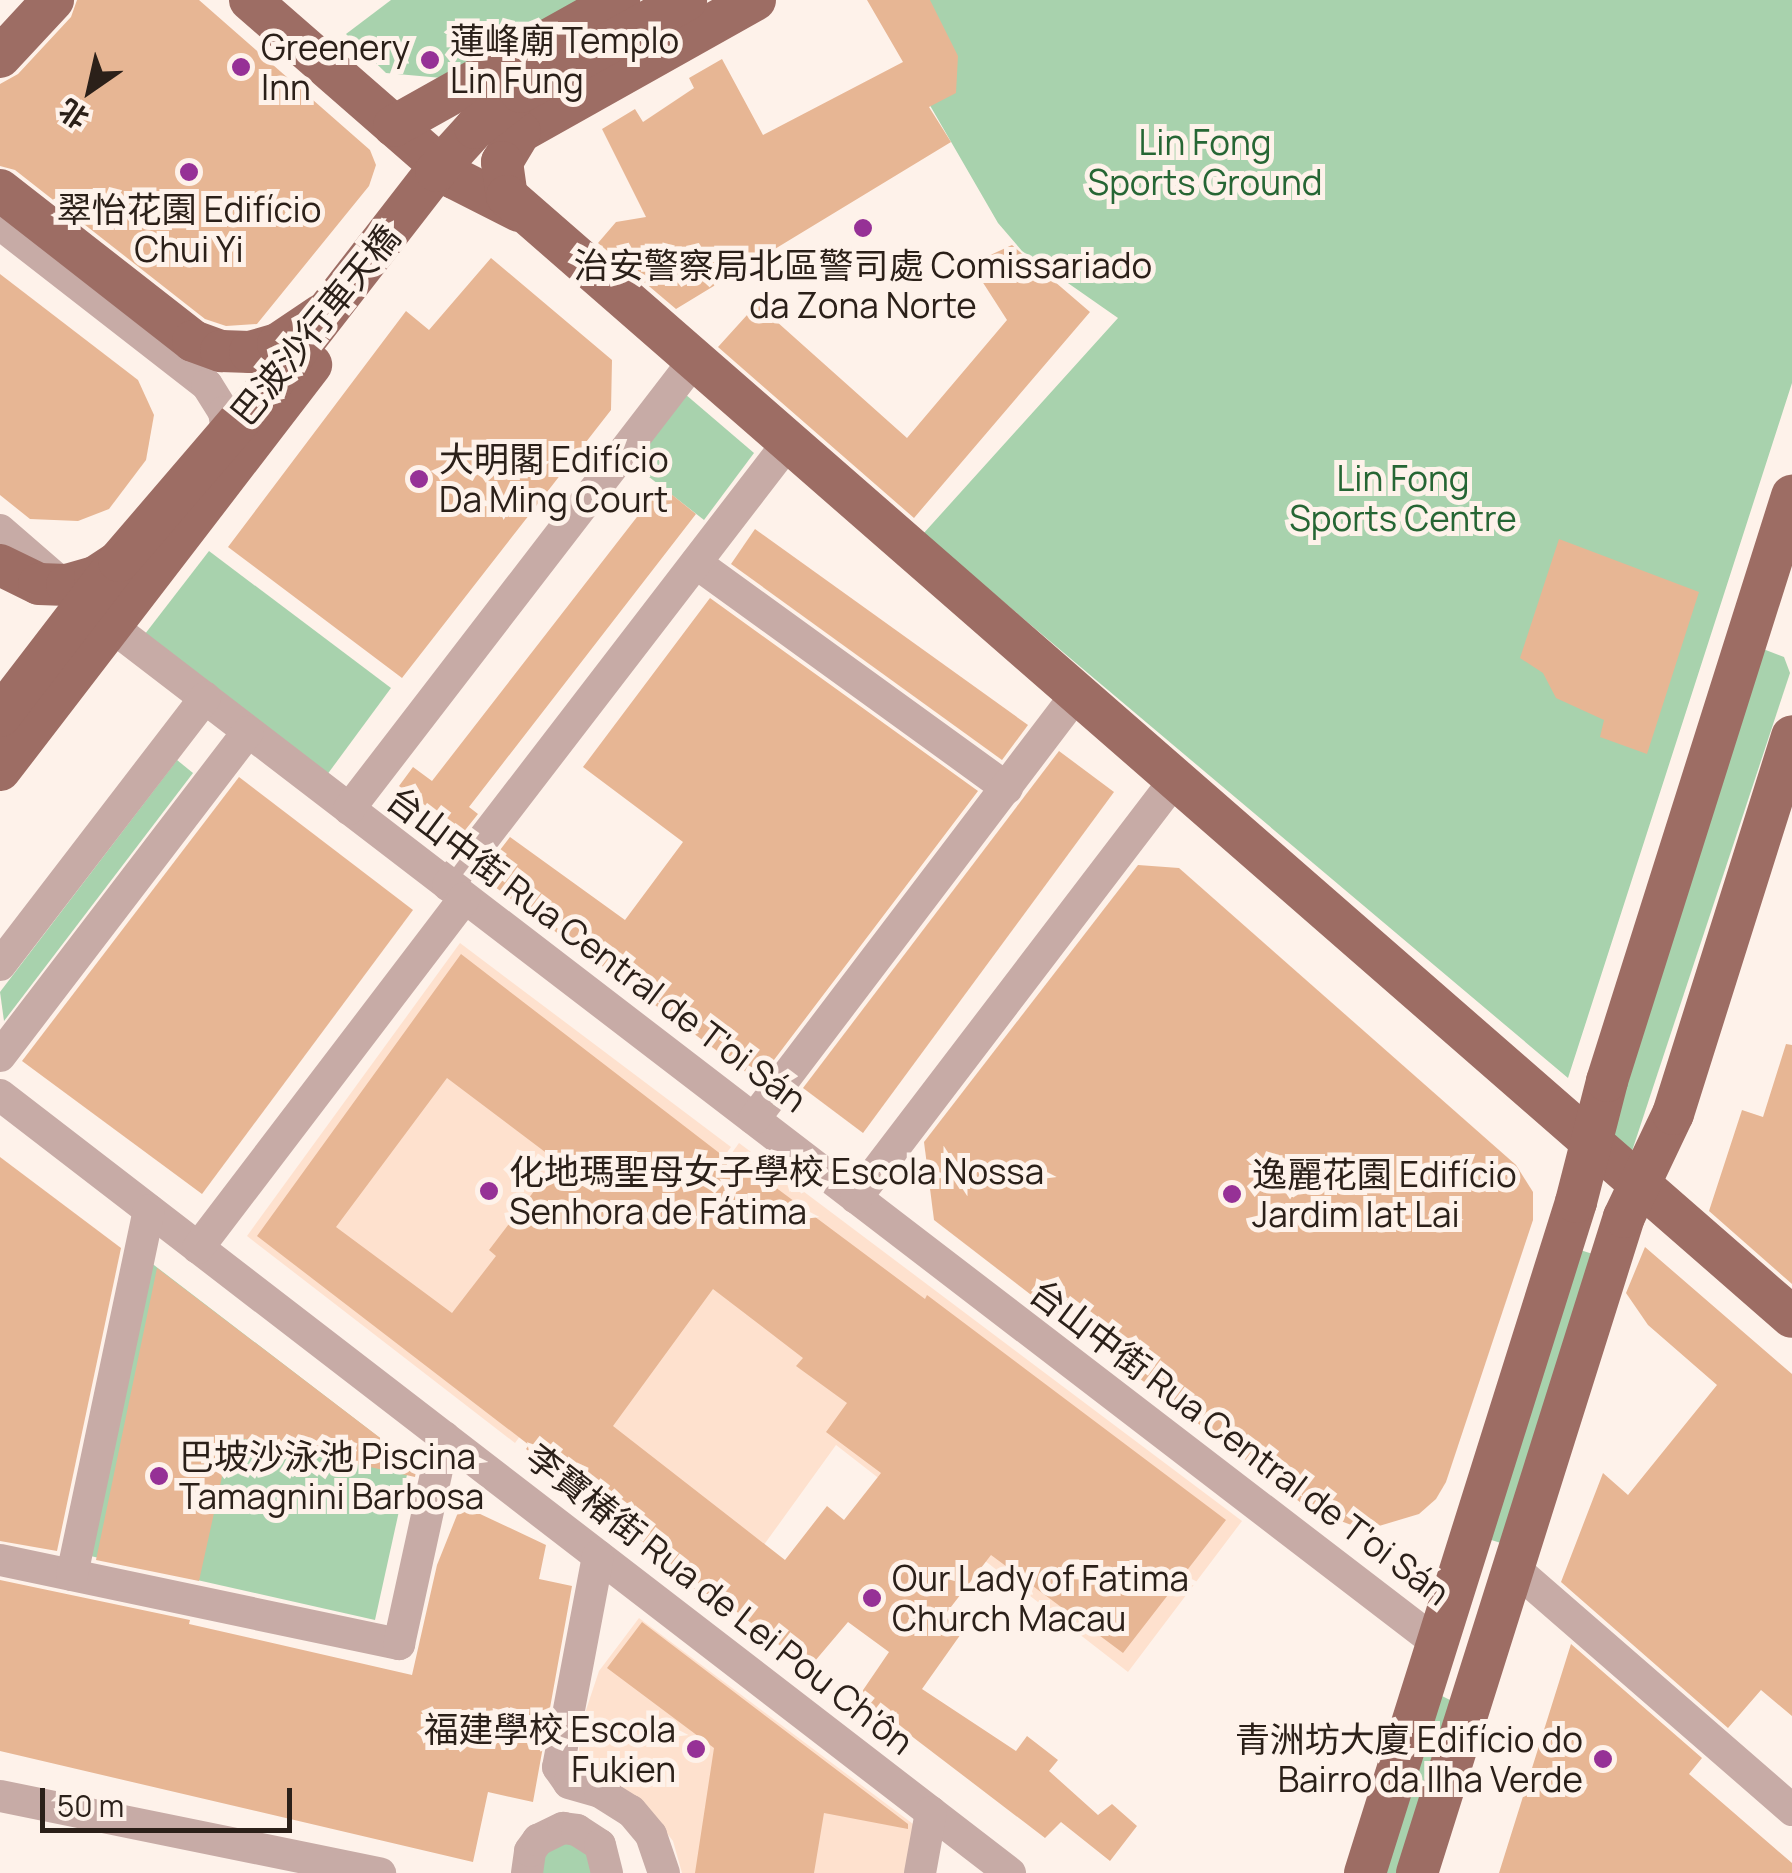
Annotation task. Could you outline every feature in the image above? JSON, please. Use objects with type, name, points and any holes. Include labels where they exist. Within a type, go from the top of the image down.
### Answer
[{"type":"main road","points":[[0,57],[53,0]]},
{"type":"main road","points":[[250,0],[454,178],[519,210]]},
{"type":"main road","points":[[388,120],[619,0]]},
{"type":"main road","name":"巴波沙行車天橋","points":[[0,716],[119,561],[475,128],[521,92],[686,0]]},
{"type":"main road","points":[[755,0],[520,132],[502,162],[507,196],[1792,1318]]},
{"type":"main road","points":[[0,770],[454,178]]},
{"type":"main road","points":[[0,190],[194,341],[221,351],[250,352],[278,344],[328,311]]},
{"type":"main road","points":[[1364,1873],[1576,1202],[1591,1143],[1780,583],[1792,496]]},
{"type":"main road","points":[[0,565],[39,584],[68,585],[95,577],[119,561]]},
{"type":"main road","points":[[1417,1873],[1624,1217],[1672,1114],[1792,738]]},
{"type":"main road","points":[[1452,1596],[1474,1588],[1518,1553]]},
{"type":"main road","points":[[1404,1746],[1421,1746],[1453,1761]]},
{"type":"street","points":[[0,224],[206,385],[224,412],[230,444],[226,475]]},
{"type":"street","points":[[349,809],[693,362]]},
{"type":"street","points":[[198,1248],[696,563],[788,444]]},
{"type":"street","name":"台山中街 Rua Central de T'oi Sán","points":[[0,530],[111,626],[1437,1643]]},
{"type":"street","points":[[696,563],[1007,788]]},
{"type":"street","points":[[754,1120],[1076,695]]},
{"type":"street","points":[[0,965],[204,698]]},
{"type":"street","points":[[0,1056],[248,732]]},
{"type":"street","points":[[856,1198],[1174,781]]},
{"type":"street","name":"李寶椿街 Rua de Lei Pou Ch'ôn","points":[[0,1095],[1010,1873]]},
{"type":"street","points":[[72,1575],[149,1210]]},
{"type":"street","points":[[0,1560],[399,1644],[444,1437]]},
{"type":"street","points":[[1518,1553],[1792,1810]]},
{"type":"street","points":[[598,1556],[557,1758],[562,1776],[630,1811],[651,1836],[664,1873]]},
{"type":"street","points":[[1370,1592],[1404,1601],[1452,1596]]},
{"type":"street","points":[[588,1790],[589,1836]]},
{"type":"street","points":[[0,1800],[380,1873]]},
{"type":"street","points":[[920,1873],[931,1812]]},
{"type":"street","points":[[527,1873],[530,1852],[549,1832],[562,1828],[589,1836],[606,1858],[606,1873]]},
{"type":"shaded area","name":"化地瑪聖母女子學校 Escola Nossa Senhora de Fátima","points":[[460,943],[731,1147],[515,1443],[247,1236]]},
{"type":"shaded area","points":[[739,1143],[1242,1521],[1128,1672],[836,1445],[735,1585],[531,1432]]},
{"type":"shaded area","name":"福建學校 Escola Fukien","points":[[639,1618],[921,1830],[913,1873],[682,1873],[673,1841],[655,1818],[579,1754],[579,1731],[599,1671]]},
{"type":"green space","name":"蓮峰廟 Templo Lin Fung","points":[[391,0],[590,0],[442,78],[386,73],[346,34]]},
{"type":"green space","name":"Lin Fong Sports Centre","points":[[869,0],[1792,0],[1792,383],[1568,1078],[923,534],[1118,318],[1022,251],[998,223]]},
{"type":"green space","points":[[685,394],[754,453],[704,520],[630,462]]},
{"type":"green space","points":[[209,551],[391,688],[321,783],[138,643]]},
{"type":"green space","points":[[1763,649],[1784,657],[1790,673],[1632,1151],[1603,1136]]},
{"type":"green space","points":[[177,760],[193,773],[4,1021],[0,992]]},
{"type":"green space","points":[[1577,1249],[1596,1255],[1504,1544],[1485,1538]]},
{"type":"green space","points":[[150,1262],[410,1461],[375,1620],[86,1555]]},
{"type":"green space","points":[[1438,1694],[1458,1704],[1399,1873],[1375,1873]]},
{"type":"green space","points":[[576,1834],[603,1873],[531,1873],[534,1852]]},
{"type":"building","name":"翠怡花園 Edifício Chui Yi","points":[[77,0],[199,0],[370,150],[376,165],[369,186],[257,324],[226,326],[205,319],[15,170],[0,166],[0,84],[18,74],[71,17]]},
{"type":"building","points":[[867,0],[930,0],[958,56],[956,93],[929,107],[951,142],[676,309],[598,243],[616,222],[646,217],[602,129],[635,109],[643,122],[694,88],[689,78],[722,59],[763,135],[903,62]]},
{"type":"building","points":[[1012,245],[1090,312],[914,518],[718,347],[757,304],[907,438],[1007,320],[971,264]]},
{"type":"building","name":"大明閣 Edifício Da Ming Court","points":[[491,258],[612,360],[611,410],[402,678],[228,547],[406,311],[429,330]]},
{"type":"building","points":[[0,274],[138,380],[154,415],[146,460],[109,509],[78,521],[30,519],[0,495]]},
{"type":"building","points":[[661,486],[696,514],[469,807],[478,814],[462,834],[399,786],[413,767],[432,781]]},
{"type":"building","points":[[755,529],[1028,725],[1002,760],[731,564]]},
{"type":"building","points":[[1559,539],[1699,592],[1647,754],[1600,737],[1604,720],[1556,698],[1543,673],[1520,658]]},
{"type":"building","points":[[710,598],[978,791],[758,1081],[480,876],[510,837],[625,920],[683,842],[583,767]]},
{"type":"building","points":[[1059,751],[1114,792],[863,1133],[803,1088]]},
{"type":"building","points":[[239,777],[413,910],[202,1194],[22,1061]]},
{"type":"building","name":"逸麗花園 Edifício Jardim Iat Lai","points":[[1138,865],[1179,868],[1516,1165],[1533,1192],[1533,1220],[1446,1482],[1436,1499],[1419,1514],[1379,1526],[1354,1526],[1309,1509],[934,1220],[924,1142]]},
{"type":"building","points":[[461,954],[731,1162],[735,1157],[925,1299],[927,1295],[1226,1520],[1123,1653],[991,1555],[944,1616],[963,1631],[922,1689],[1016,1751],[1027,1736],[1058,1760],[1049,1771],[1098,1815],[1112,1804],[1137,1826],[1110,1861],[1061,1822],[1045,1838],[859,1696],[889,1652],[848,1622],[809,1668],[714,1594],[704,1594],[686,1584],[673,1566],[526,1449],[529,1445],[257,1236]],"holes":[[[447,1078],[557,1161],[489,1250],[496,1256],[452,1313],[336,1227]],[[713,1289],[803,1358],[796,1366],[847,1403],[826,1432],[881,1473],[844,1520],[827,1506],[785,1560],[613,1426]]]},
{"type":"building","points":[[1786,1044],[1792,1045],[1792,1284],[1709,1211],[1742,1110],[1763,1117]]},
{"type":"building","points":[[0,1157],[121,1248],[57,1551],[0,1541]]},
{"type":"building","points":[[1645,1247],[1792,1374],[1792,1716],[1761,1690],[1728,1728],[1561,1582],[1603,1473],[1628,1495],[1717,1385],[1648,1325],[1626,1293]]},
{"type":"building","points":[[157,1268],[417,1466],[415,1477],[231,1436],[199,1581],[96,1560]]},
{"type":"building","points":[[461,1505],[546,1545],[539,1579],[572,1586],[533,1802],[488,1792],[473,1862],[0,1751],[0,1580],[190,1620],[189,1624],[412,1675],[437,1565]]},
{"type":"building","name":"福建學校 Escola Fukien","points":[[642,1622],[908,1824],[908,1829],[824,1813],[814,1873],[695,1873],[714,1748],[607,1668]]},
{"type":"building","name":"青洲坊大廈 Edifício do Bairro da Ilha Verde","points":[[1571,1644],[1702,1758],[1689,1774],[1792,1863],[1792,1873],[1499,1873]]},
{"type":"place","name":"蓮峰廟 Templo Lin Fung","points":[[430,60]]},
{"type":"place","name":"Greenery Inn","points":[[241,67]]},
{"type":"place","name":"翠怡花園 Edifício Chui Yi","points":[[189,172]]},
{"type":"place","name":"治安警察局北區警司處 Comissariado da Zona Norte","points":[[863,228]]},
{"type":"place","name":"大明閣 Edifício Da Ming Court","points":[[419,479]]},
{"type":"place","name":"化地瑪聖母女子學校 Escola Nossa Senhora de Fátima","points":[[489,1191]]},
{"type":"place","name":"逸麗花園 Edifício Jardim Iat Lai","points":[[1232,1194]]},
{"type":"place","name":"巴坡沙泳池 Piscina Tamagnini Barbosa","points":[[159,1476]]},
{"type":"place","name":"Our Lady of Fatima Church Macau","points":[[872,1598]]},
{"type":"place","name":"福建學校 Escola Fukien","points":[[696,1749]]},
{"type":"place","name":"青洲坊大廈 Edifício do Bairro da Ilha Verde","points":[[1603,1759]]},
{"type":"park label","name":"Lin Fong Sports Ground","points":[[1205,162]]}]
